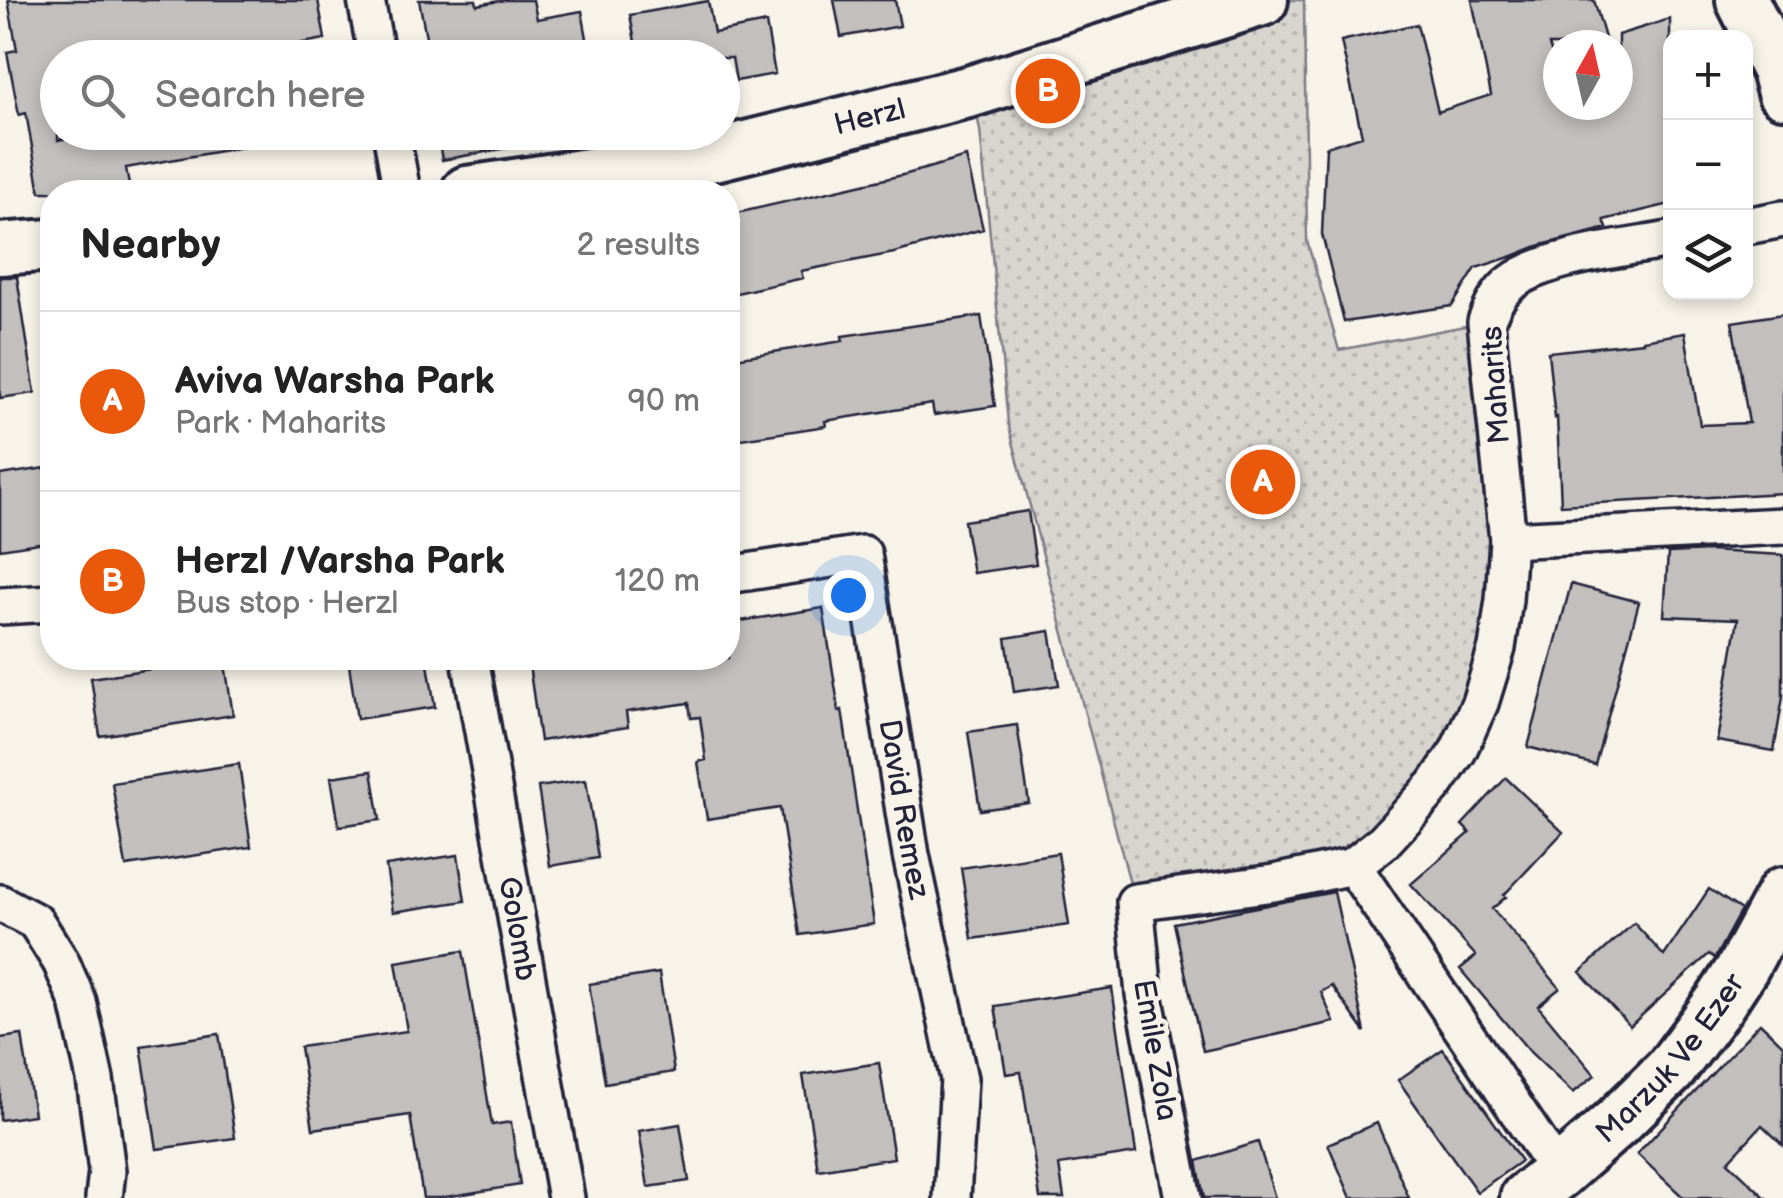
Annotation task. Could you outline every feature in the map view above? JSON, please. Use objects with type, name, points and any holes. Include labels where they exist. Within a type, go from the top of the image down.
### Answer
[{"type":"street","points":[[366,0],[374,40]]},
{"type":"street","name":"Herzl","points":[[740,149],[972,91],[1262,0]]},
{"type":"street","points":[[1742,0],[1777,70],[1783,92]]},
{"type":"street","points":[[394,150],[400,180]]},
{"type":"street","name":"Herzl","points":[[548,180],[734,150]]},
{"type":"street","points":[[1753,225],[1783,219]]},
{"type":"street","name":"Maharits","points":[[1135,902],[1274,883],[1353,866],[1382,843],[1435,785],[1458,751],[1480,703],[1497,648],[1504,600],[1508,540],[1486,322],[1490,310],[1512,282],[1539,268],[1663,241]]},
{"type":"street","points":[[0,249],[40,246]]},
{"type":"street","points":[[1508,540],[1783,526]]},
{"type":"street","name":"David Remez","points":[[740,572],[863,554],[911,855],[959,1079],[952,1198]]},
{"type":"street","points":[[0,606],[40,604]]},
{"type":"street","name":"Golomb","points":[[472,670],[566,1198]]},
{"type":"street","points":[[1353,866],[1542,1186]]},
{"type":"street","name":"Marzuk Ve Ezer","points":[[1542,1186],[1616,1123],[1670,1070],[1743,967],[1783,893]]},
{"type":"street","name":"Emile Zola","points":[[1135,902],[1144,994],[1183,1198]]},
{"type":"street","points":[[0,904],[36,922],[78,1002],[95,1079],[107,1171],[104,1198]]},
{"type":"shaded area","points":[[1262,0],[1304,0],[1307,241],[1339,350],[1486,322],[1508,540],[1480,703],[1382,843],[1135,902],[1008,423],[980,130],[972,91]]},
{"type":"building","points":[[8,0],[318,0],[325,39],[40,40],[40,150],[226,150],[126,168],[128,180],[40,180],[40,192],[26,113],[19,115],[7,52],[17,50]]},
{"type":"building","points":[[419,0],[476,0],[477,5],[533,0],[537,19],[582,11],[587,40],[427,40]]},
{"type":"building","points":[[834,0],[895,0],[900,26],[841,37]]},
{"type":"building","points":[[1472,0],[1594,0],[1603,30],[1543,30],[1543,120],[1633,120],[1633,30],[1670,19],[1670,30],[1663,30],[1663,206],[1604,220],[1607,228],[1476,268],[1452,306],[1344,322],[1322,234],[1326,147],[1362,136],[1341,41],[1417,24],[1438,112],[1491,95]]},
{"type":"building","points":[[708,1],[714,33],[766,23],[775,74],[740,80],[740,40],[635,40],[630,15]]},
{"type":"building","points":[[440,150],[496,150],[442,160]]},
{"type":"building","points":[[966,157],[983,229],[894,253],[801,271],[803,278],[740,292],[740,212]]},
{"type":"building","points":[[0,277],[17,277],[35,393],[0,398]]},
{"type":"building","points":[[1783,314],[1783,493],[1561,505],[1557,417],[1548,352],[1643,342],[1685,333],[1700,425],[1749,423],[1732,322]]},
{"type":"building","points":[[981,316],[995,406],[934,415],[932,404],[740,439],[740,357],[843,341],[842,336]]},
{"type":"building","points":[[40,469],[40,543],[0,549],[0,475]]},
{"type":"building","points":[[1028,511],[1036,564],[973,573],[964,521]]},
{"type":"building","points":[[1668,553],[1783,555],[1783,697],[1774,751],[1717,741],[1738,619],[1664,616]]},
{"type":"building","points":[[1571,584],[1639,602],[1595,765],[1528,747]]},
{"type":"building","points":[[823,608],[874,924],[800,935],[780,808],[707,819],[698,762],[706,760],[700,717],[691,718],[689,703],[626,712],[628,727],[540,741],[530,670],[740,670],[740,621]]},
{"type":"building","points":[[1050,631],[1059,685],[1014,692],[1006,638]]},
{"type":"building","points":[[144,670],[226,670],[233,715],[100,736],[91,678]]},
{"type":"building","points":[[350,670],[429,670],[435,707],[357,719]]},
{"type":"building","points":[[1017,725],[1029,803],[980,810],[968,732]]},
{"type":"building","points":[[239,764],[251,847],[126,866],[112,783]]},
{"type":"building","points":[[372,771],[380,820],[339,826],[331,777]]},
{"type":"building","points":[[1506,778],[1563,832],[1492,909],[1560,988],[1538,1006],[1595,1075],[1573,1093],[1531,1053],[1460,969],[1476,956],[1411,884],[1470,833],[1462,825]]},
{"type":"building","points":[[586,780],[598,858],[550,866],[538,787]]},
{"type":"building","points":[[1058,853],[1069,925],[972,939],[961,868]]},
{"type":"building","points":[[458,855],[465,901],[393,912],[386,866]]},
{"type":"building","points":[[1709,889],[1741,910],[1715,958],[1709,954],[1630,1026],[1580,972],[1634,923],[1664,956]]},
{"type":"building","points":[[1334,892],[1365,1032],[1332,986],[1321,992],[1334,1022],[1203,1051],[1174,923]]},
{"type":"building","points":[[463,951],[492,1125],[511,1122],[520,1185],[423,1198],[410,1115],[313,1129],[300,1047],[407,1031],[396,962]]},
{"type":"building","points":[[659,973],[674,1072],[605,1083],[589,984]]},
{"type":"building","points":[[1112,988],[1136,1153],[1059,1165],[1064,1198],[1040,1198],[1021,1072],[1006,1074],[995,1006]]},
{"type":"building","points":[[1760,1023],[1783,1045],[1783,1145],[1762,1125],[1728,1162],[1766,1198],[1684,1198],[1637,1154]]},
{"type":"building","points":[[219,1034],[235,1138],[157,1149],[141,1046]]},
{"type":"building","points":[[22,1035],[34,1115],[0,1120],[0,1038]]},
{"type":"building","points":[[1443,1049],[1521,1161],[1477,1192],[1398,1080]]},
{"type":"building","points":[[879,1063],[894,1158],[818,1170],[803,1075]]},
{"type":"building","points":[[1377,1123],[1409,1198],[1351,1198],[1328,1144]]},
{"type":"building","points":[[680,1124],[689,1181],[648,1187],[639,1131]]},
{"type":"building","points":[[1258,1142],[1275,1198],[1204,1198],[1197,1161]]},
{"type":"place","name":"Herzl /Varsha Park","points":[[1048,91]]},
{"type":"place","name":"Aviva Warsha Park","points":[[1263,482]]}]
